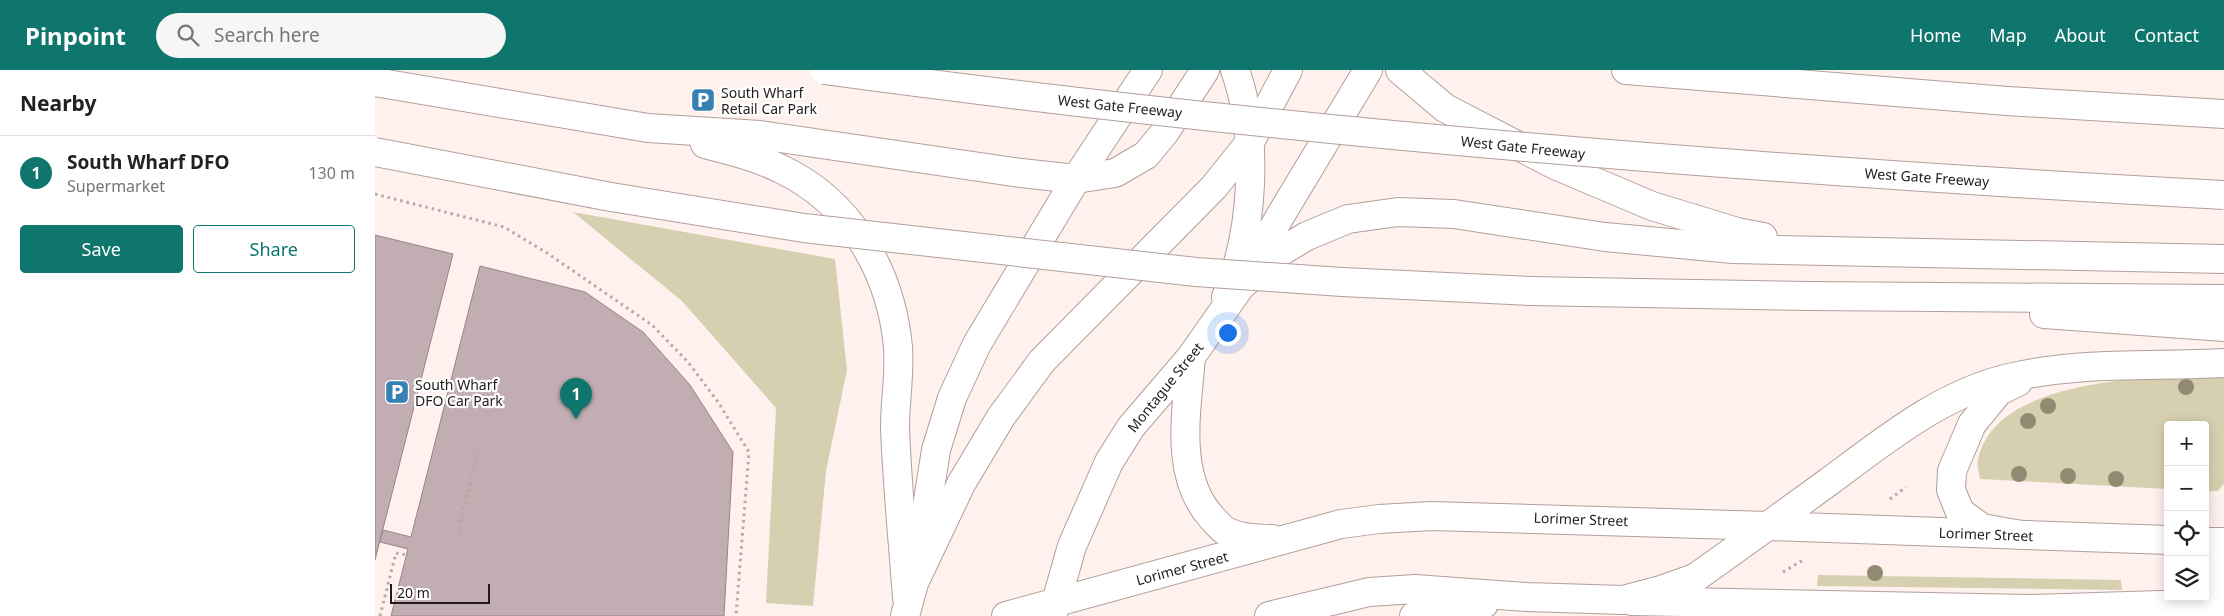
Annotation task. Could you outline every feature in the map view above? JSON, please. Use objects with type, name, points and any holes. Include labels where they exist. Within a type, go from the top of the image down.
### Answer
[{"type":"main road","name":"West Gate Freeway","points":[[824,70],[938,86],[1157,110],[1595,154],[2224,195]]},
{"type":"main road","points":[[909,602],[936,450],[952,398],[977,344],[1077,179],[1148,70]]},
{"type":"main road","points":[[375,82],[649,128],[760,135],[1021,173],[1077,179],[1115,172],[1146,156],[1165,132],[1205,70]]},
{"type":"main road","points":[[1213,326],[1230,287],[1241,245],[1249,198],[1250,142],[1242,89],[1235,70]]},
{"type":"main road","name":"Montague Street","points":[[1048,612],[1072,546],[1109,462],[1131,427],[1191,358],[1239,287],[1368,70]]},
{"type":"main road","points":[[1401,70],[1445,108],[1555,165],[1652,206],[1737,232],[1829,251]]},
{"type":"main road","points":[[1626,70],[1977,98],[2224,114]]},
{"type":"main road","points":[[909,602],[961,484],[1001,417],[1042,361],[1214,187],[1250,142],[1288,71]]},
{"type":"main road","points":[[649,128],[746,155],[781,169],[812,187],[842,214],[865,242],[882,275],[892,306],[898,349],[895,426],[909,602]]},
{"type":"main road","points":[[375,152],[611,197],[804,228],[1196,272],[1433,287],[1809,296],[2224,299]]},
{"type":"main road","points":[[1239,287],[1275,255],[1307,236],[1348,219],[1398,212],[1454,214],[1596,236],[1662,244],[1733,249],[2224,258]]},
{"type":"main road","points":[[1809,296],[2224,327]]},
{"type":"main road","points":[[1191,358],[1185,430],[1186,460],[1199,499],[1207,513],[1223,530],[1239,536],[1257,539],[1288,540]]},
{"type":"main road","points":[[1269,616],[1369,592],[1415,589],[1527,597],[1574,607],[1623,600],[1661,590],[1695,578],[1845,469],[1944,402],[1976,388],[2044,370],[2224,362]]},
{"type":"main road","points":[[2021,535],[1981,528],[1960,512],[1951,490],[1952,471],[1972,424],[1999,391],[2044,370]]},
{"type":"main road","name":"Lorimer Street","points":[[1006,616],[1048,612],[1341,524],[1379,519],[1431,516],[2164,540]]},
{"type":"main road","points":[[1623,600],[1881,611],[2218,608],[2214,542]]},
{"type":"main road","points":[[1414,616],[1527,597]]},
{"type":"path","points":[[375,194],[504,227],[547,253],[652,325],[687,362],[718,402],[749,452],[736,616]]},
{"type":"path","points":[[459,522],[483,434]]},
{"type":"path","points":[[455,548],[477,462]]},
{"type":"path","points":[[380,616],[396,553],[407,556]]},
{"type":"shaded area","points":[[573,212],[835,259],[847,370],[826,471],[813,606],[766,603],[776,408],[682,301]]},
{"type":"shaded area","points":[[2224,373],[2224,484],[2218,491],[2209,491],[2209,421],[2164,421],[2164,489],[1980,479],[1978,460],[1991,432],[2014,411],[2046,396],[2082,386],[2160,377]]},
{"type":"shaded area","points":[[1818,575],[2121,580],[2122,590],[1817,586]]},
{"type":"building","name":"South Wharf DFO Car Park","points":[[375,235],[453,254],[375,560]]},
{"type":"building","points":[[480,266],[585,292],[643,332],[690,385],[733,452],[724,616],[391,616],[408,549],[380,542],[383,530],[411,537]]},
{"type":"place","name":"South Wharf Retail Car Park","points":[[703,100]]},
{"type":"place","name":"South Wharf DFO Car Park","points":[[397,392]]},
{"type":"place","name":"South Wharf DFO","points":[[576,419]]}]
